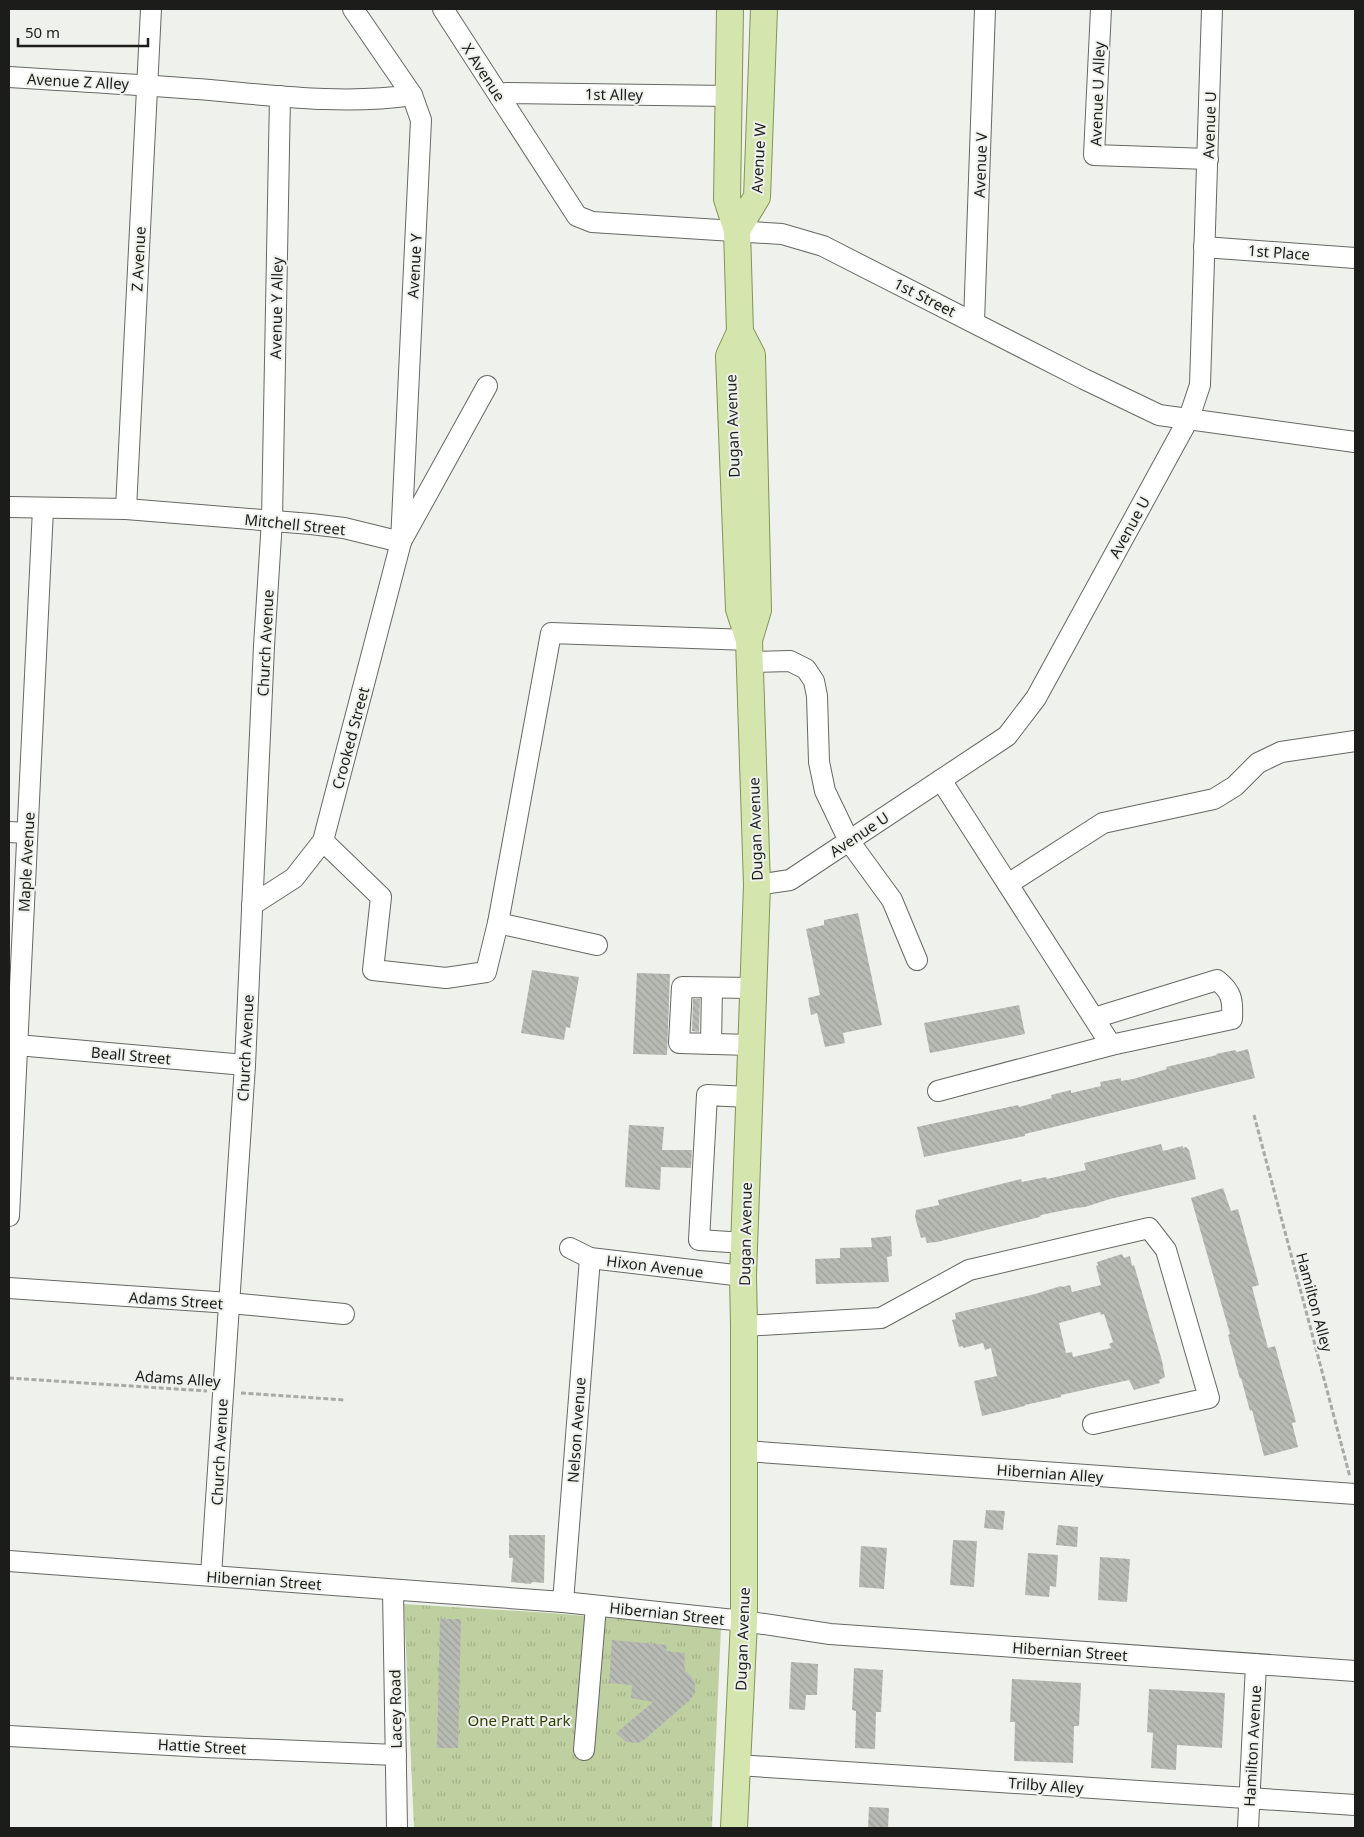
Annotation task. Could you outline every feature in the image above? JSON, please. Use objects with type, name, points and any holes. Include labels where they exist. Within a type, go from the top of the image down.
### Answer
[{"type":"main road","name":"Avenue W","points":[[730,9],[727,199],[737,230]]},
{"type":"main road","name":"Avenue W","points":[[737,230],[757,197],[764,9]]},
{"type":"main road","name":"Dugan Avenue","points":[[734,1828],[744,1621],[743,1276],[757,885],[750,651],[758,610],[752,355],[740,332],[737,230]]},
{"type":"street","name":"Z Avenue","points":[[126,509],[151,9]]},
{"type":"street","name":"Avenue Y","points":[[353,9],[412,95],[421,120],[401,542]]},
{"type":"street","name":"X Avenue","points":[[443,9],[525,135]]},
{"type":"street","name":"Avenue V","points":[[974,322],[985,9]]},
{"type":"street","name":"Avenue U Alley","points":[[1101,9],[1094,155],[1208,159]]},
{"type":"street","name":"Avenue U","points":[[757,885],[790,880],[1007,736],[1036,698],[1189,418],[1200,385],[1212,9]]},
{"type":"street","name":"Avenue Z Alley","points":[[9,77],[147,85]]},
{"type":"street","points":[[147,85],[280,96],[364,100],[412,95]]},
{"type":"street","name":"1st Alley","points":[[500,97],[506,92],[729,96]]},
{"type":"street","name":"Avenue Y Alley","points":[[272,520],[280,96]]},
{"type":"street","name":"1st Street","points":[[525,135],[577,216],[592,222],[782,234],[823,246],[1084,379],[1159,415],[1355,442]]},
{"type":"street","name":"1st Place","points":[[1204,247],[1355,258]]},
{"type":"street","points":[[401,542],[487,386]]},
{"type":"street","name":"Mitchell Street","points":[[9,507],[126,509],[272,520],[344,528],[401,542]]},
{"type":"street","name":"Maple Avenue","points":[[9,1216],[17,1044],[14,983],[18,833],[43,509]]},
{"type":"street","name":"Church Avenue","points":[[211,1575],[245,1065],[272,520]]},
{"type":"street","name":"Crooked Street","points":[[252,905],[294,878],[323,841],[401,542]]},
{"type":"street","points":[[323,841],[381,897],[373,970],[446,978],[486,972],[498,923],[551,633],[750,651],[790,661],[806,669],[814,680],[817,696],[820,769],[825,791],[849,841],[892,900],[917,960]]},
{"type":"street","points":[[1008,884],[1103,823],[1214,799],[1235,786],[1258,763],[1281,752],[1355,741]]},
{"type":"street","points":[[941,780],[1111,1045]]},
{"type":"street","points":[[498,923],[597,945]]},
{"type":"street","points":[[938,1091],[1111,1045],[1232,1019],[1232,1002],[1226,988],[1217,980],[1094,1018]]},
{"type":"street","points":[[751,1045],[679,1043],[682,987],[752,988]]},
{"type":"street","points":[[711,1044],[712,988]]},
{"type":"street","name":"Beall Street","points":[[17,1044],[245,1065]]},
{"type":"street","points":[[744,1243],[699,1240],[707,1095],[749,1097]]},
{"type":"street","points":[[744,1326],[881,1318],[970,1270],[1149,1228],[1166,1250],[1209,1398],[1093,1424]]},
{"type":"street","name":"Hixon Avenue","points":[[570,1248],[590,1258],[743,1276]]},
{"type":"street","name":"Nelson Avenue","points":[[563,1602],[590,1258]]},
{"type":"street","name":"Adams Street","points":[[9,1288],[344,1314]]},
{"type":"street","name":"Hibernian Alley","points":[[744,1451],[1355,1494]]},
{"type":"street","name":"Hibernian Street","points":[[9,1561],[563,1602],[744,1621],[830,1634],[1355,1671]]},
{"type":"street","name":"Lacey Road","points":[[393,1590],[397,1828]]},
{"type":"street","points":[[584,1750],[596,1606]]},
{"type":"street","name":"Hamilton Avenue","points":[[1248,1828],[1256,1664]]},
{"type":"street","name":"Hattie Street","points":[[9,1736],[205,1747],[396,1754]]},
{"type":"street","name":"Trilby Alley","points":[[737,1765],[1355,1805]]},
{"type":"path","name":"Hamilton Alley","points":[[1254,1115],[1355,1494]]},
{"type":"path","name":"Adams Alley","points":[[9,1378],[345,1400]]},
{"type":"green space","name":"One Pratt Park","points":[[404,1604],[551,1613],[721,1628],[712,1828],[414,1828]]},
{"type":"building","points":[[858,913],[882,1025],[843,1033],[845,1043],[825,1047],[817,1013],[811,1015],[808,998],[820,995],[806,929],[824,925],[824,920]]},
{"type":"building","points":[[532,970],[579,977],[570,1028],[566,1027],[564,1040],[521,1033]]},
{"type":"building","points":[[637,973],[670,974],[667,1055],[633,1054]]},
{"type":"building","points":[[693,999],[700,999],[699,1032],[692,1031]]},
{"type":"building","points":[[1019,1005],[1025,1034],[930,1053],[924,1023]]},
{"type":"building","points":[[1248,1049],[1255,1078],[1025,1134],[1025,1136],[924,1157],[917,1127],[1018,1105],[1019,1107],[1052,1098],[1051,1095],[1071,1090],[1071,1093],[1101,1086],[1100,1082],[1121,1078],[1121,1081],[1133,1079],[1167,1069],[1166,1067],[1216,1054]]},
{"type":"building","points":[[629,1125],[664,1127],[662,1150],[692,1150],[691,1168],[661,1167],[660,1190],[625,1187]]},
{"type":"building","points":[[1161,1144],[1163,1151],[1183,1146],[1183,1148],[1186,1147],[1189,1150],[1196,1179],[1110,1199],[1085,1207],[1041,1215],[1040,1217],[937,1242],[927,1243],[925,1237],[921,1238],[915,1217],[916,1210],[939,1205],[938,1200],[1021,1179],[1022,1182],[1046,1177],[1047,1179],[1086,1170],[1084,1163]]},
{"type":"building","points":[[1223,1188],[1231,1211],[1238,1209],[1259,1285],[1252,1287],[1268,1348],[1275,1346],[1296,1422],[1292,1423],[1298,1447],[1264,1456],[1252,1410],[1250,1411],[1240,1379],[1228,1335],[1230,1334],[1191,1198]]},
{"type":"building","points":[[891,1236],[892,1256],[887,1257],[889,1282],[816,1284],[815,1259],[840,1258],[840,1248],[872,1247],[871,1238]]},
{"type":"building","points":[[1122,1254],[1124,1258],[1130,1256],[1162,1361],[1165,1377],[1159,1380],[1160,1383],[1134,1390],[1129,1380],[1061,1395],[1061,1397],[982,1416],[974,1381],[997,1376],[991,1348],[985,1350],[983,1343],[963,1348],[963,1346],[959,1347],[952,1320],[956,1319],[955,1313],[1061,1286],[1070,1285],[1072,1292],[1101,1285],[1096,1266],[1098,1265],[1097,1262]],"holes":[[[1100,1312],[1101,1315],[1104,1314],[1113,1342],[1109,1344],[1111,1348],[1073,1357],[1072,1352],[1066,1353],[1059,1323]]]},
{"type":"building","points":[[986,1510],[1005,1511],[1003,1530],[984,1528]]},
{"type":"building","points":[[1058,1525],[1078,1527],[1077,1547],[1056,1545]]},
{"type":"building","points":[[509,1535],[545,1535],[544,1583],[511,1582],[513,1558],[509,1558]]},
{"type":"building","points":[[953,1540],[977,1541],[974,1587],[950,1585]]},
{"type":"building","points":[[861,1546],[887,1548],[884,1589],[859,1587]]},
{"type":"building","points":[[1028,1553],[1058,1555],[1056,1587],[1050,1586],[1049,1597],[1025,1595]]},
{"type":"building","points":[[1100,1557],[1130,1559],[1127,1602],[1098,1600]]},
{"type":"building","points":[[440,1619],[461,1619],[458,1748],[437,1748]]},
{"type":"building","points":[[612,1640],[667,1645],[666,1651],[685,1653],[684,1670],[692,1677],[695,1685],[695,1693],[690,1700],[644,1740],[638,1743],[626,1742],[616,1733],[653,1702],[631,1698],[632,1685],[609,1683]]},
{"type":"building","points":[[791,1662],[818,1664],[817,1695],[806,1695],[805,1710],[789,1709]]},
{"type":"building","points":[[854,1668],[883,1670],[881,1712],[876,1712],[875,1749],[855,1748],[856,1711],[852,1710]]},
{"type":"building","points":[[1012,1679],[1081,1683],[1079,1726],[1074,1726],[1073,1763],[1014,1761],[1015,1722],[1010,1722]]},
{"type":"building","points":[[1149,1689],[1225,1693],[1222,1748],[1177,1745],[1176,1770],[1151,1768],[1153,1733],[1147,1732]]},
{"type":"building","points":[[869,1807],[889,1808],[888,1828],[868,1828]]}]
